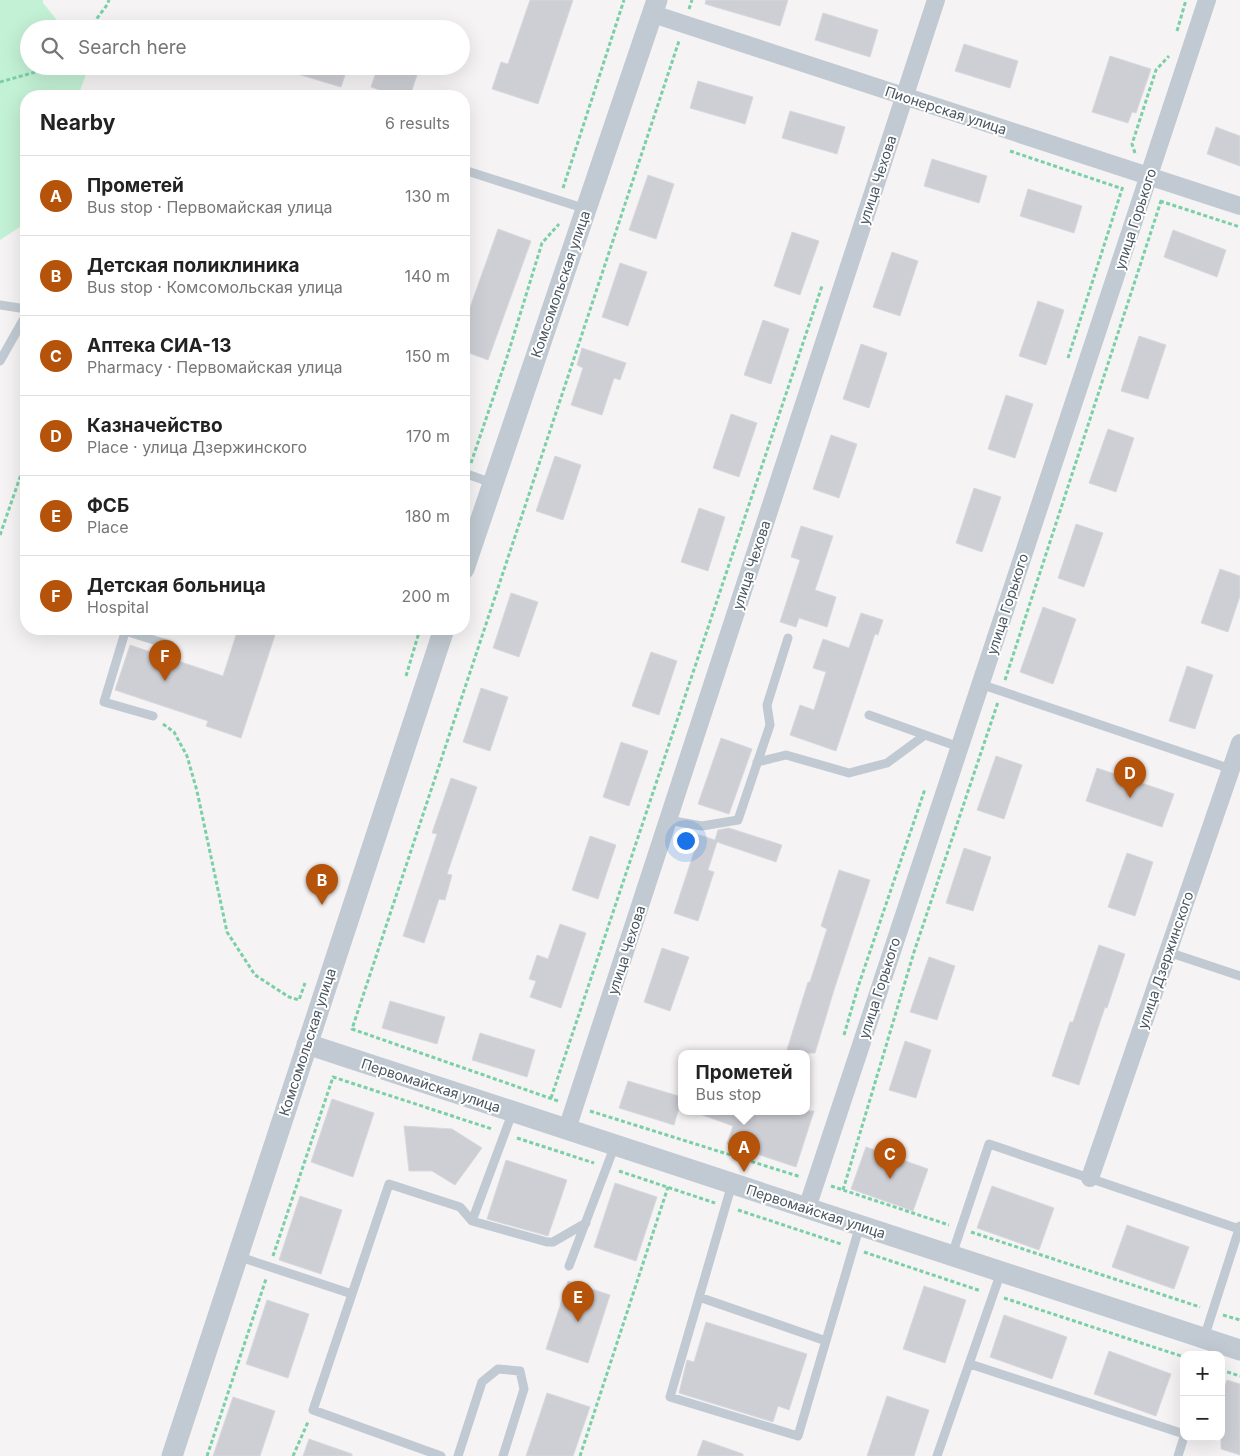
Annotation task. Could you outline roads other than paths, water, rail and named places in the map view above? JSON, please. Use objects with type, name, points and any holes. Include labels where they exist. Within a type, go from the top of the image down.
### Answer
[{"type":"street","name":"улица Чехова","points":[[567,1129],[936,0]]},
{"type":"street","name":"улица Горького","points":[[807,1208],[1208,0]]},
{"type":"street","name":"Пионерская улица","points":[[655,7],[684,24],[1240,206]]},
{"type":"street","name":"Комсомольская улица","points":[[470,551],[581,208],[655,7]]},
{"type":"street","name":"Комсомольская улица","points":[[172,1456],[442,635]]},
{"type":"street","name":"улица Дзержинского","points":[[1090,1178],[1240,743]]},
{"type":"street","name":"Первомайская улица","points":[[307,1044],[860,1225],[1211,1343],[1240,1350]]},
{"type":"lane","points":[[470,172],[581,208]]},
{"type":"lane","points":[[0,305],[20,308]]},
{"type":"lane","points":[[0,361],[20,326]]},
{"type":"lane","points":[[470,476],[492,483]]},
{"type":"lane","points":[[124,635],[104,702],[153,716]]},
{"type":"lane","points":[[142,635],[170,644]]},
{"type":"lane","points":[[668,820],[702,826],[738,820],[770,725],[767,705],[788,638]]},
{"type":"lane","points":[[980,684],[1231,769]]},
{"type":"lane","points":[[869,715],[960,747]]},
{"type":"lane","points":[[757,762],[786,755],[849,773],[887,763],[926,735]]},
{"type":"lane","points":[[1168,952],[1240,976]]},
{"type":"lane","points":[[472,1221],[513,1111]]},
{"type":"lane","points":[[952,1256],[989,1144],[1240,1227],[1212,1311],[1211,1343]]},
{"type":"lane","points":[[569,1266],[615,1145]]},
{"type":"lane","points":[[732,1183],[670,1397],[798,1436],[860,1225]]},
{"type":"lane","points":[[441,1456],[313,1410],[389,1184],[460,1207],[472,1221],[547,1242],[553,1242],[586,1223]]},
{"type":"lane","points":[[237,1256],[352,1294]]},
{"type":"lane","points":[[937,1456],[1001,1272]]},
{"type":"lane","points":[[699,1297],[826,1341]]},
{"type":"lane","points":[[970,1364],[1180,1435]]},
{"type":"lane","points":[[458,1456],[482,1382],[498,1369],[520,1371],[524,1388],[503,1456]]},
{"type":"lane","points":[[1178,1456],[1182,1441]]},
{"type":"place","name":"Детская больница","points":[[165,681]]},
{"type":"place","name":"Казначейство","points":[[1130,798]]},
{"type":"place","name":"Детская поликлиника","points":[[322,905]]},
{"type":"place","name":"Прометей","points":[[744,1172]]},
{"type":"place","name":"Аптека СИА-13","points":[[890,1179]]},
{"type":"place","name":"ФСБ","points":[[578,1322]]}]
